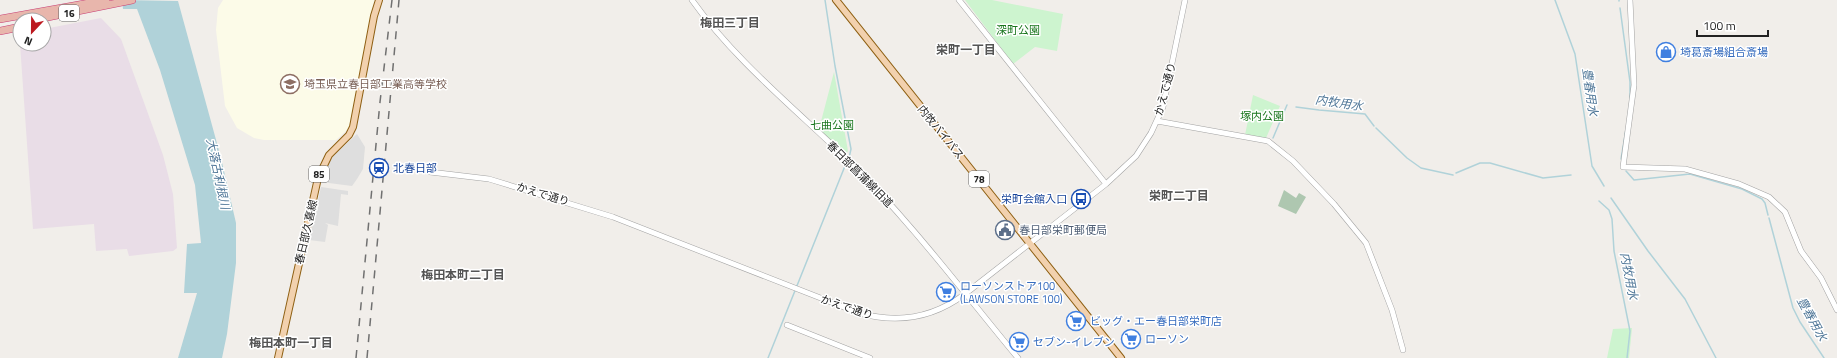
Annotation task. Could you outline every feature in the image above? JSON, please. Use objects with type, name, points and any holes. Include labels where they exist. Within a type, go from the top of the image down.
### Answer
[{"type":"highway","name":"16","points":[[0,18],[106,0]]},
{"type":"highway","name":"16","points":[[52,16],[132,0]]},
{"type":"highway","name":"16","points":[[52,16],[56,15]]},
{"type":"highway","points":[[0,26],[12,24]]},
{"type":"highway","points":[[0,32],[12,29]]},
{"type":"main road","name":"春日部久喜線","points":[[278,358],[318,178],[329,155],[349,135],[353,127],[374,16],[379,0]]},
{"type":"main road","name":"内牧バイパス","points":[[836,0],[1121,358]]},
{"type":"street","name":"春日部菖蒲線旧道","points":[[692,0],[725,42],[793,109],[851,163],[894,208],[1018,358]]},
{"type":"street","points":[[959,0],[1106,184]]},
{"type":"street","name":"かえで通り","points":[[430,172],[489,179],[572,203],[613,217],[871,316],[898,319],[923,316],[948,306],[965,294],[1106,184],[1136,156],[1157,121],[1166,95],[1185,0]]},
{"type":"street","points":[[1630,0],[1634,85],[1623,167],[1685,168],[1739,184],[1769,196],[1785,212],[1801,251],[1821,278],[1837,310]]},
{"type":"street","points":[[1157,121],[1268,141],[1289,157],[1334,204],[1366,243],[1392,310],[1404,350]]},
{"type":"street","points":[[787,325],[870,358]]},
{"type":"shaded area","name":"埼玉県立春日部工業高等学校","points":[[223,0],[374,0],[349,128],[336,140],[264,140],[254,138],[237,128],[225,106],[216,30],[218,8]]},
{"type":"shaded area","points":[[101,18],[121,39],[163,155],[173,194],[177,248],[173,251],[129,256],[127,249],[96,251],[94,224],[33,229],[21,52],[52,52],[52,27]]},
{"type":"shaded area","points":[[357,134],[365,147],[363,169],[352,186],[321,182],[333,156]]},
{"type":"shaded area","points":[[321,187],[348,191],[348,195],[341,194],[338,226],[325,223],[328,225],[325,242],[309,240]]},
{"type":"shaded area","points":[[1284,190],[1296,198],[1299,193],[1306,197],[1296,214],[1278,206]]},
{"type":"green space","name":"深町公園","points":[[965,0],[992,0],[1063,14],[1057,51],[1035,47],[1013,64]]},
{"type":"green space","name":"七曲公園","points":[[834,72],[848,151],[846,154],[819,129]]},
{"type":"green space","name":"塚内公園","points":[[1253,95],[1280,106],[1266,138],[1245,135]]},
{"type":"green space","points":[[1632,328],[1629,358],[1607,358],[1613,329]]},
{"type":"water","name":"大落古利根川","points":[[122,0],[178,1],[221,158],[236,223],[236,263],[227,334],[222,358],[178,358],[197,293],[184,293],[187,244],[201,243],[195,185],[160,70],[137,9],[123,9]]},
{"type":"waterway","points":[[825,0],[835,66],[851,149],[849,158]]},
{"type":"waterway","name":"豊春用水","points":[[1555,0],[1575,54],[1592,166],[1604,186]]},
{"type":"waterway","name":"豊春用水","points":[[1620,8],[1630,82],[1630,98]]},
{"type":"waterway","points":[[1273,138],[1287,105]]},
{"type":"waterway","name":"内牧用水","points":[[1296,107],[1365,114],[1374,126]]},
{"type":"waterway","name":"内牧用水","points":[[1376,128],[1407,158],[1421,168],[1453,175]]},
{"type":"waterway","name":"豊春用水","points":[[1621,159],[1626,129]]},
{"type":"waterway","points":[[768,358],[847,161]]},
{"type":"waterway","name":"内牧用水","points":[[1456,173],[1480,163],[1490,163],[1543,178],[1571,175]]},
{"type":"waterway","name":"豊春用水","points":[[1626,171],[1634,180],[1690,174],[1742,189],[1762,199],[1765,203],[1768,215]]},
{"type":"waterway","name":"豊春用水","points":[[1611,198],[1648,251],[1685,299],[1716,358]]},
{"type":"waterway","name":"内牧用水","points":[[1599,201],[1609,210],[1612,219],[1614,251],[1630,331],[1627,358]]},
{"type":"waterway","name":"豊春用水","points":[[1769,218],[1793,308],[1800,322],[1824,358]]},
{"type":"railway","points":[[356,358],[380,102],[392,0]]},
{"type":"railway","points":[[367,358],[399,0]]},
{"type":"place","name":"埼葛斎場組合斎場","points":[[1666,52]]},
{"type":"place","name":"埼玉県立春日部工業高等学校","points":[[290,84]]},
{"type":"place","name":"北春日部","points":[[379,168]]},
{"type":"place","name":"栄町会館入口","points":[[1081,199]]},
{"type":"place","name":"春日部栄町郵便局","points":[[1005,230]]},
{"type":"place","name":"ローソンストア100 (LAWSON STORE 100)","points":[[946,292]]},
{"type":"place","name":"ビッグ・エー春日部栄町店","points":[[1076,321]]},
{"type":"place","name":"ローソン","points":[[1131,339]]},
{"type":"place","name":"セブン-イレブン","points":[[1019,342]]},
{"type":"district","name":"梅田三丁目","points":[[730,23]]},
{"type":"district","name":"栄町一丁目","points":[[966,50]]},
{"type":"district","name":"栄町二丁目","points":[[1179,196]]},
{"type":"district","name":"梅田本町二丁目","points":[[463,275]]},
{"type":"district","name":"梅田本町一丁目","points":[[291,343]]}]
